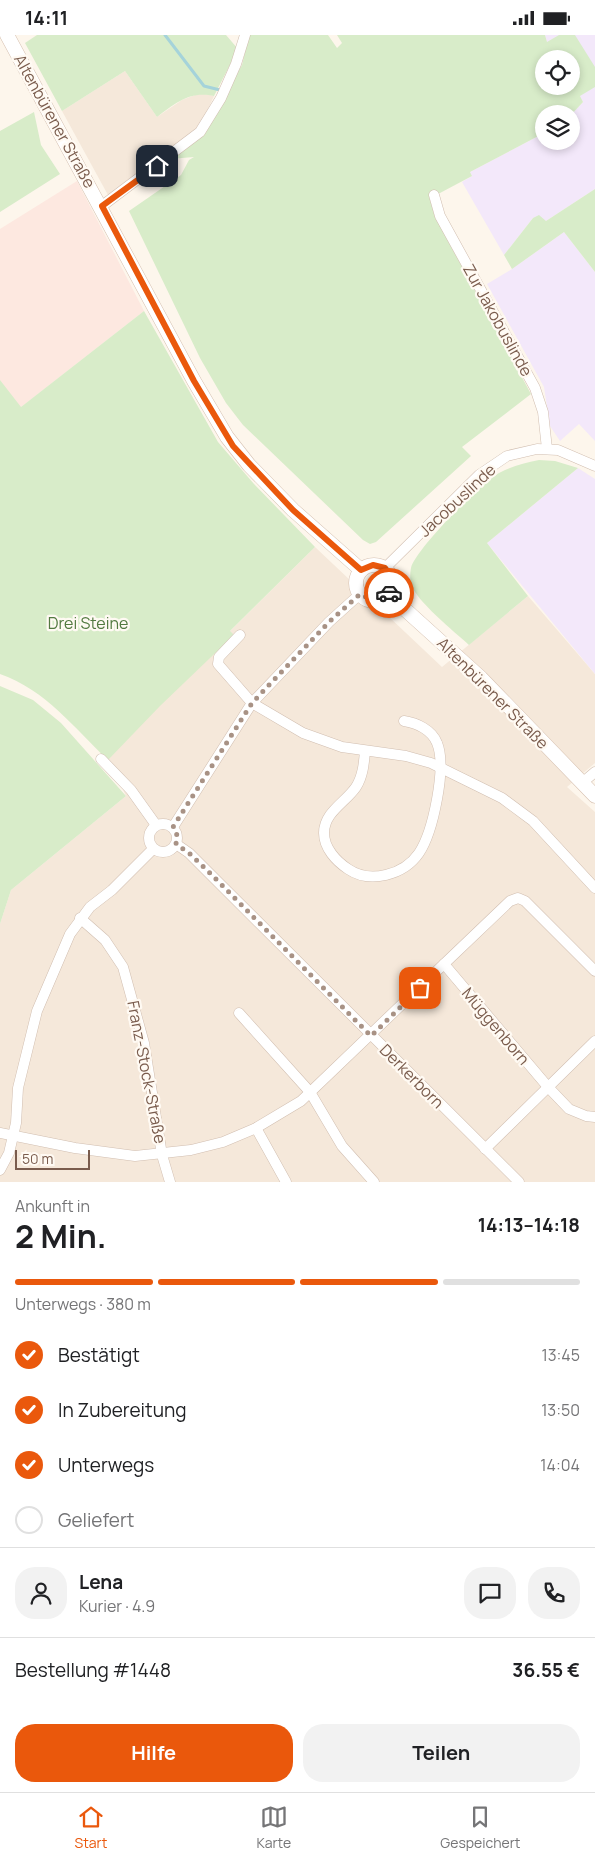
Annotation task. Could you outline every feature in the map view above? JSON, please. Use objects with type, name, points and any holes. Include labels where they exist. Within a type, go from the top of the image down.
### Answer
[{"type":"street","name":"Altenbürener Straße","points":[[7,35],[102,206],[194,381],[233,446],[293,510],[361,570]]},
{"type":"street","points":[[102,206],[200,132],[221,98],[246,35]]},
{"type":"street","name":"Zur Jakobuslinde","points":[[434,195],[440,216],[535,389],[543,412],[547,449]]},
{"type":"street","name":"Jacobuslinde","points":[[385,568],[489,467],[516,453],[547,449],[572,455],[595,466]]},
{"type":"street","points":[[373,565],[385,568],[392,578],[391,589],[388,595],[374,601],[360,594],[356,579],[361,570],[373,565]]},
{"type":"street","points":[[173,827],[252,703],[329,622],[360,594]]},
{"type":"street","name":"Altenbürener Straße","points":[[388,595],[481,678],[595,796]]},
{"type":"street","points":[[240,635],[219,657],[218,664],[252,703],[312,737],[336,745],[365,751],[406,756],[441,767],[484,788],[521,811],[595,888]]},
{"type":"street","points":[[365,751],[360,781],[328,818],[324,833],[327,847],[337,860],[352,872],[366,876],[380,876],[399,870],[418,854],[428,832],[441,767],[439,748],[433,736],[422,727],[404,721]]},
{"type":"street","points":[[101,759],[131,790],[156,825]]},
{"type":"street","points":[[582,783],[595,772]]},
{"type":"street","points":[[165,823],[173,827],[177,835],[176,844],[173,849],[163,853],[153,849],[150,844],[149,834],[156,825],[165,823]]},
{"type":"street","name":"Derkerborn","points":[[176,844],[189,853],[519,1182]]},
{"type":"street","points":[[0,1171],[7,1158],[13,1135],[18,1088],[37,1011],[67,941],[80,918],[153,849]]},
{"type":"street","points":[[0,1133],[119,1155],[162,1155],[208,1147],[256,1129],[289,1110],[310,1092],[371,1036],[510,901],[518,898],[525,901],[595,971]]},
{"type":"street","name":"Franz-Stock-Straße","points":[[80,918],[109,944],[123,967],[144,1043],[162,1155],[170,1182]]},
{"type":"street","name":"Müggenborn","points":[[444,964],[548,1087],[569,1109],[586,1116],[595,1117]]},
{"type":"street","points":[[239,1013],[310,1092],[342,1147],[374,1182]]},
{"type":"street","points":[[485,1149],[595,1041]]},
{"type":"street","points":[[256,1129],[286,1182]]},
{"type":"shaded area","points":[[545,35],[595,35],[595,189],[546,221],[533,218],[504,255],[462,182],[472,176],[470,172],[535,138],[535,150],[580,150],[580,105],[583,102],[579,95],[580,50],[558,50],[547,42]]},
{"type":"shaded area","points":[[125,71],[157,117],[182,100],[200,93],[214,96],[199,128],[181,146],[108,195],[62,111]]},
{"type":"shaded area","points":[[77,181],[144,311],[20,408],[0,383],[0,229]]},
{"type":"shaded area","points":[[564,232],[595,272],[595,441],[579,424],[560,441],[550,426],[544,387],[487,284],[512,269]]},
{"type":"shaded area","points":[[578,468],[595,479],[595,674],[487,543]]},
{"type":"shaded area","points":[[315,547],[442,667],[528,596],[595,674],[595,763],[567,787],[595,812],[595,1182],[0,1182],[0,924],[11,890],[126,796],[106,754]]},
{"type":"green space","points":[[37,35],[226,35],[238,49],[214,96],[197,95],[183,99],[157,117],[125,71],[62,111],[25,43]]},
{"type":"green space","points":[[249,35],[328,35],[337,48],[342,43],[337,35],[545,35],[547,42],[559,35],[575,35],[595,67],[595,87],[580,96],[583,102],[580,105],[535,105],[535,138],[470,172],[472,176],[440,193],[429,196],[435,217],[531,394],[462,447],[471,456],[376,542],[370,544],[363,540],[243,425],[226,403],[200,358],[129,211],[181,175],[189,160],[194,157],[170,159],[200,137],[242,65]]},
{"type":"green space","points":[[34,112],[41,145],[60,174],[0,212],[0,131]]},
{"type":"green space","points":[[595,189],[595,272],[564,232],[512,269],[504,255],[533,218],[539,215],[546,221]]},
{"type":"green space","name":"Drei Steine","points":[[144,311],[218,442],[254,484],[315,547],[230,631],[234,635],[160,706],[108,760],[45,700],[32,690],[0,674],[0,380],[21,407]]},
{"type":"green space","points":[[539,460],[555,461],[578,468],[487,543],[528,596],[469,645],[420,599],[411,584],[411,568],[415,559],[436,533],[490,479],[509,468]]},
{"type":"green space","points":[[0,686],[33,700],[61,723],[126,796],[11,890],[0,924]]},
{"type":"waterway","points":[[165,35],[204,86],[220,90]]},
{"type":"way so far","points":[[389,593],[384,598],[374,601],[364,598],[360,594],[329,622],[252,703],[173,827],[178,840],[176,844],[189,853],[208,871],[371,1036],[420,988]]},
{"type":"route","points":[[157,166],[102,206],[205,402],[233,446],[293,510],[361,570],[368,565],[377,565],[389,572],[392,584],[389,593]]}]
